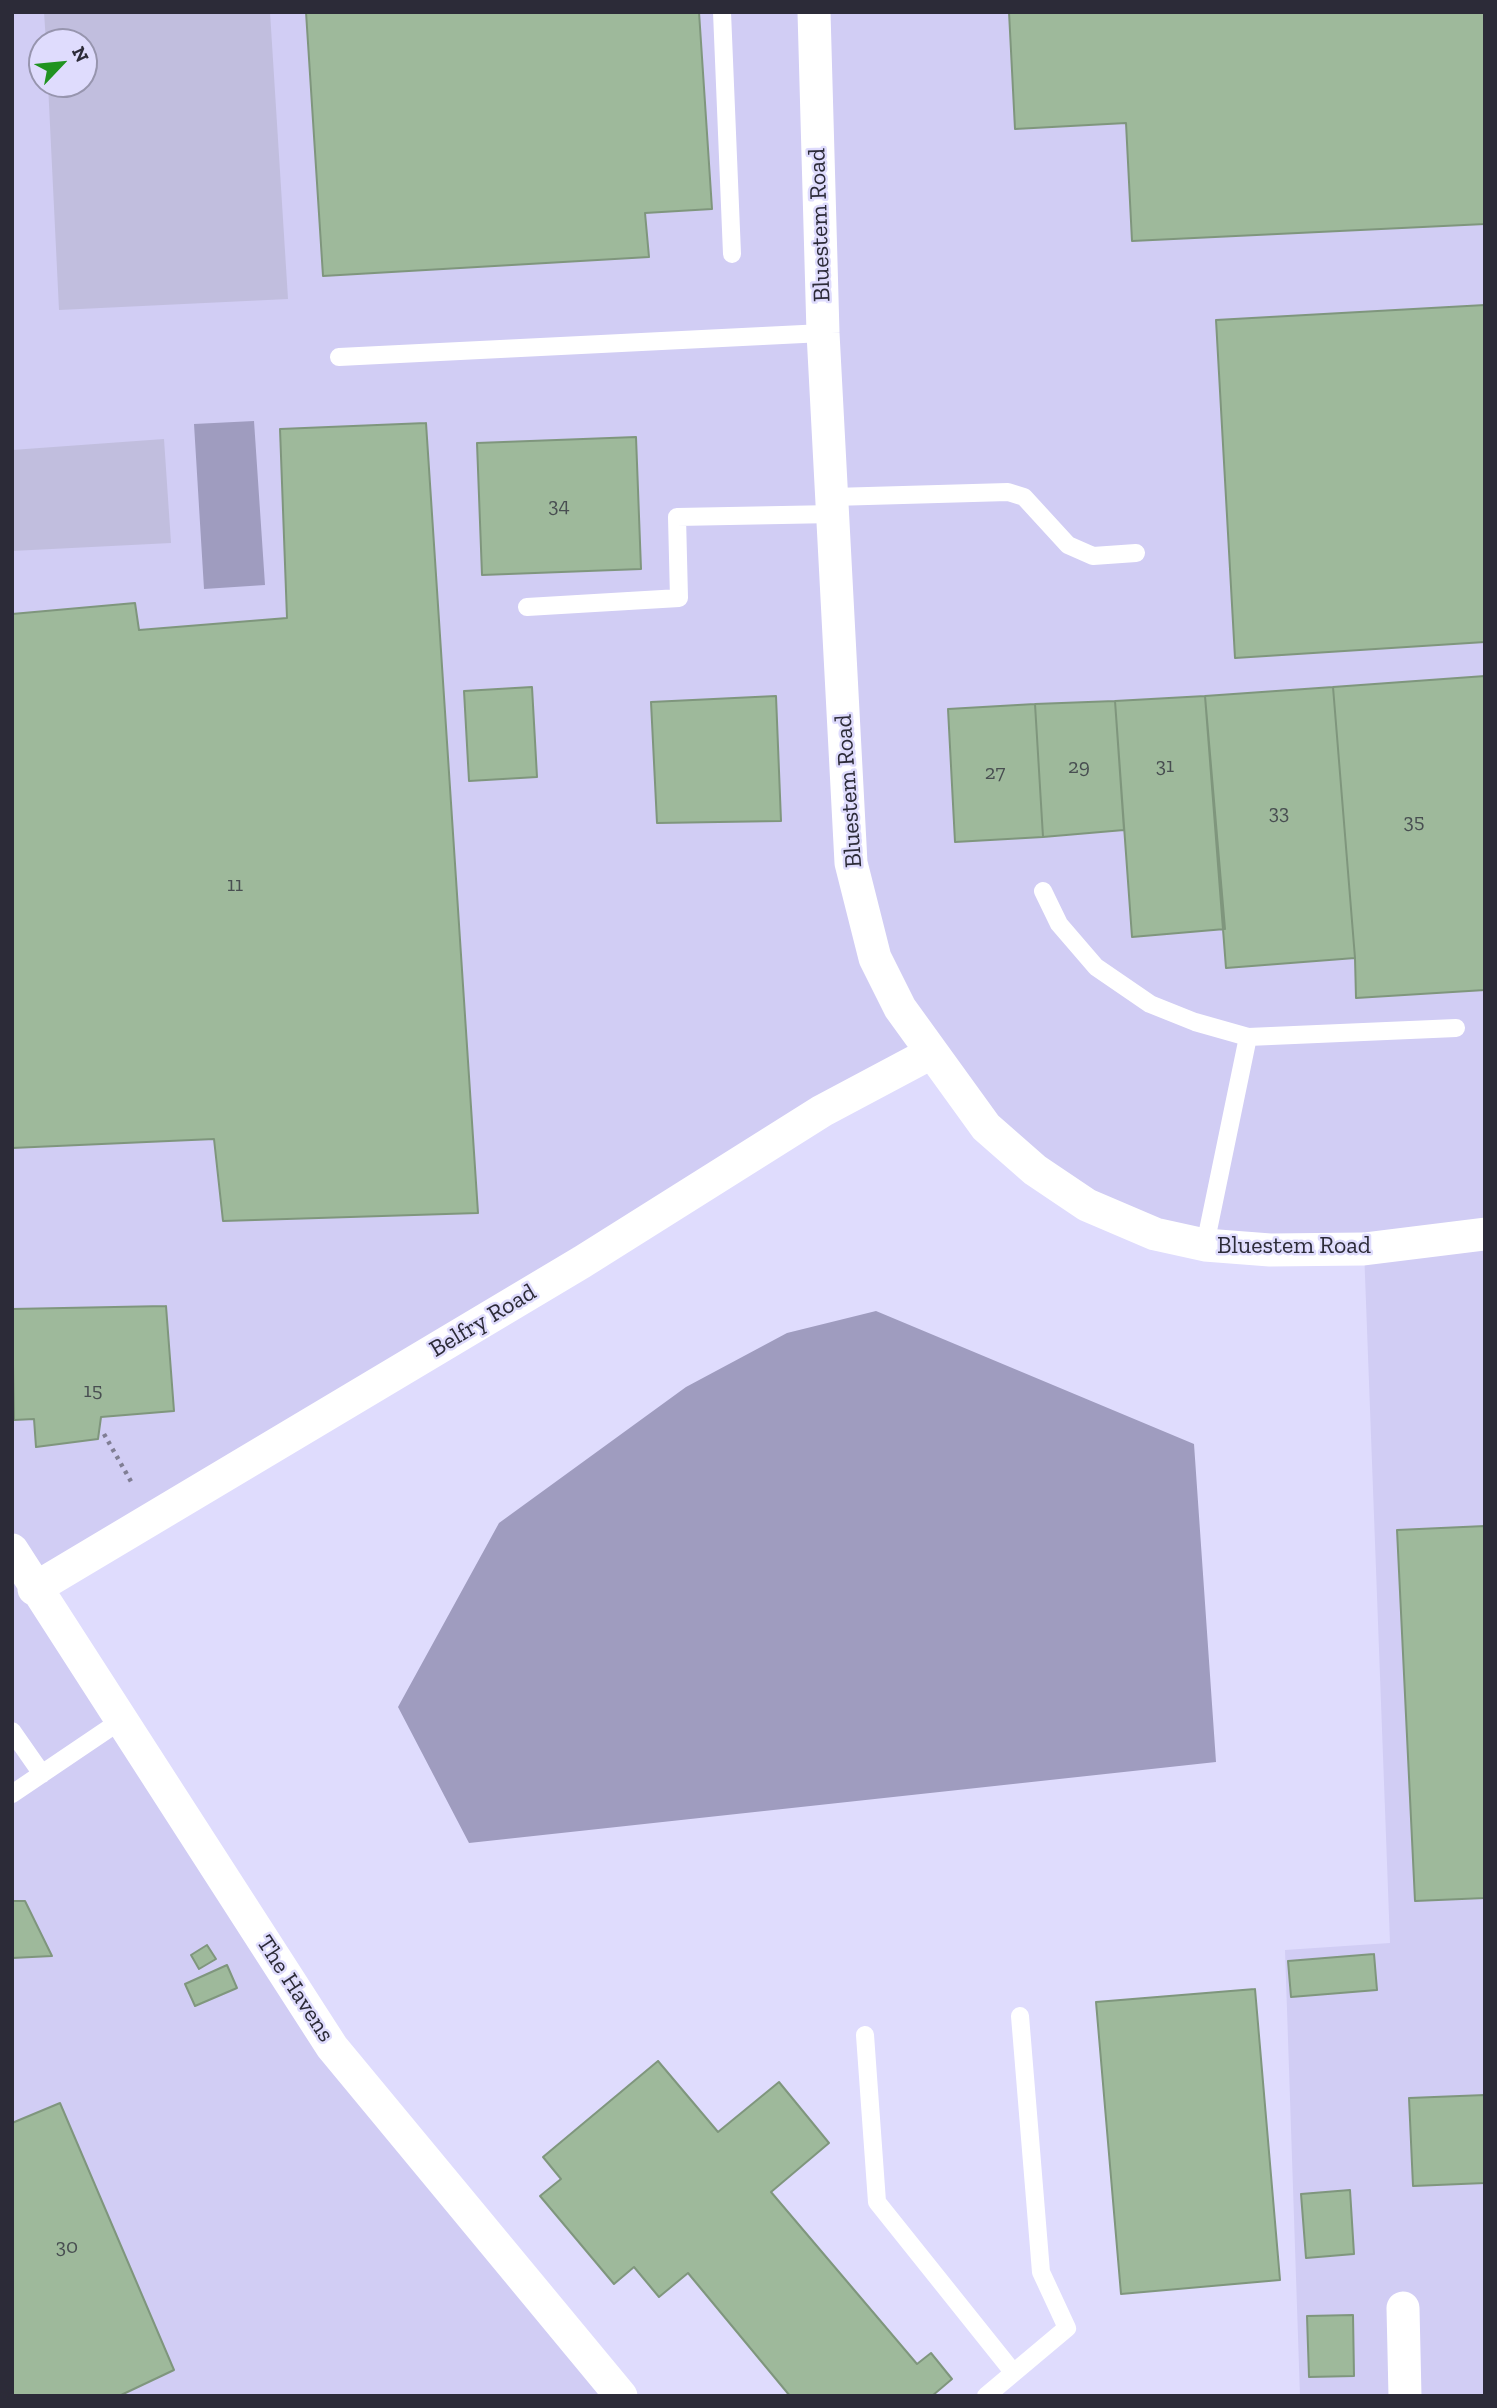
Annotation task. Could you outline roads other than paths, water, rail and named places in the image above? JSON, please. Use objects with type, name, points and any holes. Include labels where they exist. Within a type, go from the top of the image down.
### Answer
[{"type":"street","name":"Bluestem Road","points":[[814,12],[823,333],[851,863],[875,958],[900,1008],[986,1127],[1035,1170],[1087,1205],[1155,1234],[1205,1245],[1270,1250],[1364,1249],[1485,1234]]},
{"type":"street","name":"Belfry Road","points":[[34,1589],[582,1262],[822,1111],[931,1053]]},
{"type":"street","name":"The Havens","points":[[12,1550],[34,1589],[332,2047],[621,2396]]},
{"type":"street","points":[[1403,2308],[1405,2396]]},
{"type":"lane","points":[[722,12],[732,254]]},
{"type":"lane","points":[[339,358],[823,333]]},
{"type":"lane","points":[[527,607],[679,598],[677,517],[1008,492],[1024,497],[1068,545],[1093,556],[1136,553]]},
{"type":"lane","points":[[1043,891],[1059,924],[1096,967],[1150,1004],[1195,1023],[1248,1037],[1456,1028]]},
{"type":"lane","points":[[1205,1245],[1248,1037]]},
{"type":"lane","points":[[12,1794],[120,1721]]},
{"type":"lane","points":[[12,1731],[43,1774]]},
{"type":"lane","points":[[986,2396],[1067,2328],[1041,2272],[1020,2016]]},
{"type":"lane","points":[[864,2035],[877,2202],[1013,2372]]}]
